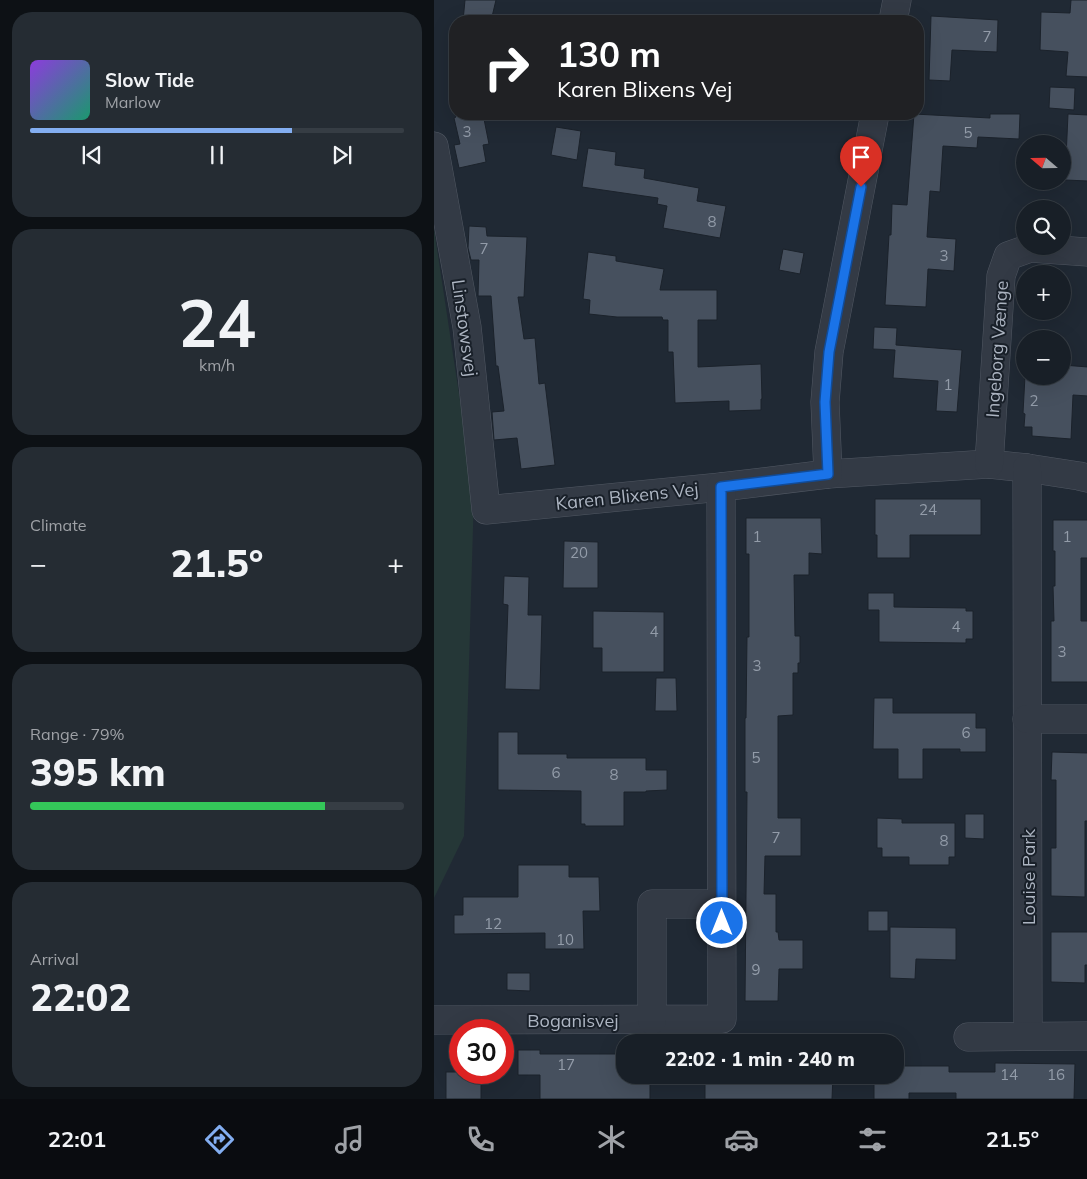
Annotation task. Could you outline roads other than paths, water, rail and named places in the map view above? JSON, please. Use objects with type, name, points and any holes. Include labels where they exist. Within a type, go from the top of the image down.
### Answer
[{"type":"street","points":[[894,15],[897,0]]},
{"type":"street","points":[[828,474],[825,402],[829,352],[874,120]]},
{"type":"street","name":"Linstowsvej","points":[[434,146],[466,327],[486,510]]},
{"type":"street","name":"Ingeborg Vænge","points":[[989,464],[1001,276],[1008,256],[1030,248],[1087,252]]},
{"type":"street","name":"Karen Blixens Vej","points":[[486,510],[721,487],[828,474],[989,464],[1087,478]]},
{"type":"street","name":"Louise Park","points":[[1027,468],[1028,1036]]},
{"type":"street","name":"Boganisvej","points":[[434,1020],[722,1019],[721,487]]},
{"type":"street","points":[[1027,719],[1087,719]]},
{"type":"street","points":[[652,1020],[652,904],[722,904]]},
{"type":"street","points":[[968,1037],[1087,1036]]}]
